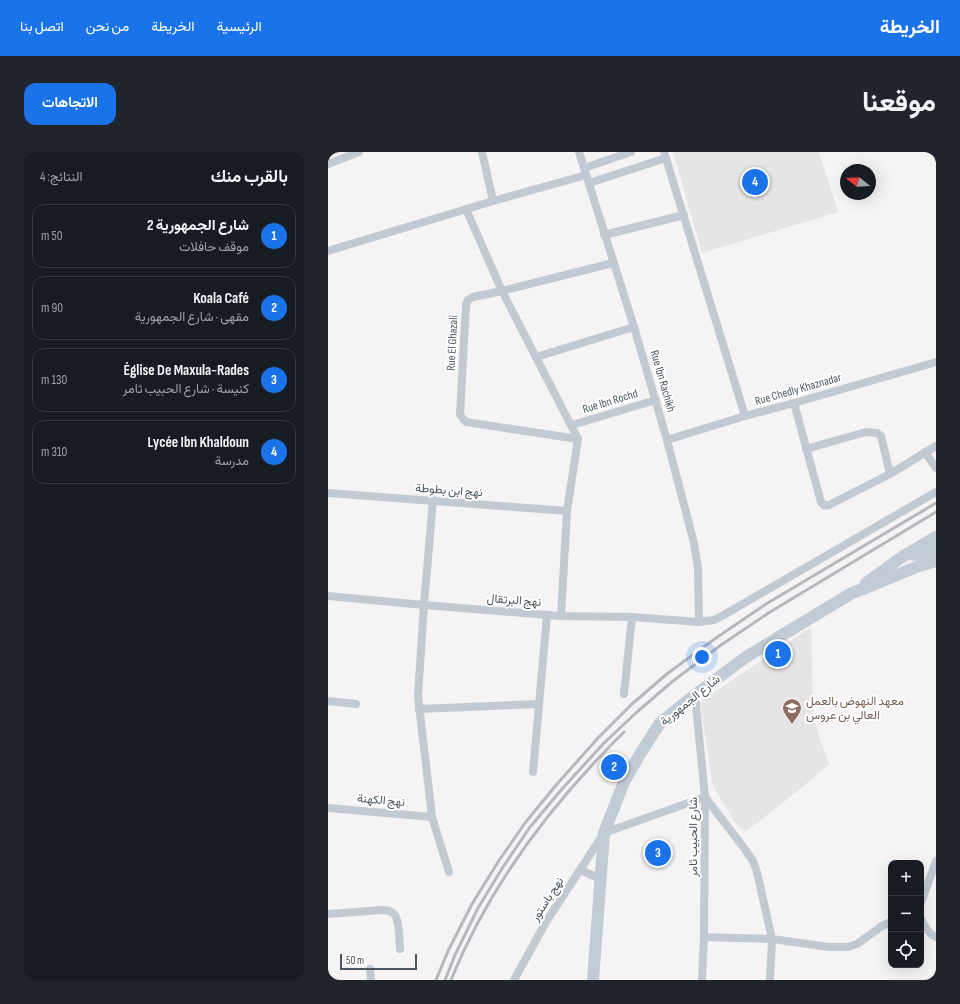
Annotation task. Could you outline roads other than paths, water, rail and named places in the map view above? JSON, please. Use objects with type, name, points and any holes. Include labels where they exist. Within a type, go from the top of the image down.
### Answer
[{"type":"main road","points":[[852,593],[902,557],[936,537]]},
{"type":"main road","points":[[902,557],[936,549]]},
{"type":"main road","name":"شارع الجمهورية","points":[[593,980],[604,833],[624,782],[660,723],[746,657],[852,593],[919,566],[936,561]]},
{"type":"street","points":[[328,164],[359,152]]},
{"type":"street","points":[[482,152],[493,201]]},
{"type":"street","name":"Rue Ibn Rachikh","points":[[578,152],[656,400],[693,538],[698,567],[699,622]]},
{"type":"street","points":[[586,175],[631,152]]},
{"type":"street","points":[[328,251],[493,201],[665,155],[745,416]]},
{"type":"street","points":[[466,209],[502,291],[578,439],[567,511],[561,616]]},
{"type":"street","points":[[604,235],[684,215]]},
{"type":"street","name":"Rue El Ghazali","points":[[578,439],[466,422],[463,419],[460,414],[466,305],[468,300],[473,297],[613,263]]},
{"type":"street","points":[[536,357],[634,327]]},
{"type":"street","name":"Rue Chedly Khaznadar","points":[[667,440],[745,416],[936,362]]},
{"type":"street","name":"Rue Ibn Rochd","points":[[572,425],[656,400]]},
{"type":"street","points":[[794,403],[821,502],[826,506],[890,474],[936,446]]},
{"type":"street","points":[[806,449],[866,432],[877,433],[881,436],[890,474]]},
{"type":"street","points":[[925,452],[936,468]]},
{"type":"street","name":"نهج البرتقال","points":[[328,596],[561,616],[632,617],[699,622],[714,620],[936,492]]},
{"type":"street","name":"نهج ابن بطوطة","points":[[328,493],[567,511]]},
{"type":"street","points":[[433,500],[418,696],[432,817],[449,872]]},
{"type":"street","points":[[533,772],[547,615]]},
{"type":"street","points":[[624,694],[632,617]]},
{"type":"street","name":"شارع الحبيب ثامر","points":[[695,695],[705,797],[704,937],[702,980]]},
{"type":"street","points":[[328,701],[356,704]]},
{"type":"street","points":[[419,709],[539,704]]},
{"type":"street","points":[[604,833],[705,797],[753,861],[758,872],[772,939],[770,980]]},
{"type":"street","name":"نهج الكهنة","points":[[328,808],[432,817]]},
{"type":"street","name":"نهج باستور","points":[[514,980],[546,922],[604,833]]},
{"type":"street","points":[[924,896],[936,861]]},
{"type":"street","points":[[580,870],[601,879]]},
{"type":"street","points":[[328,914],[382,910],[389,911],[394,914],[396,918],[400,949]]},
{"type":"street","points":[[704,937],[772,939],[829,947],[848,947],[857,944],[888,923]]},
{"type":"street","points":[[924,924],[933,936],[936,937]]},
{"type":"street","points":[[370,969],[371,980]]},
{"type":"railway","points":[[436,980],[448,951],[472,904],[498,862],[525,823],[598,738],[632,704],[668,673],[766,604],[936,503]]},
{"type":"railway","points":[[445,980],[455,955],[478,908],[503,867],[530,827],[604,743],[673,681],[721,645],[770,612],[936,512]]},
{"type":"railway","points":[[451,980],[466,945],[484,912],[503,879],[525,847],[572,787],[624,732]]},
{"type":"place","name":"Lycée Ibn Khaldoun","points":[[755,182]]},
{"type":"place","name":"شارع الجمهورية 2","points":[[778,654]]},
{"type":"place","name":"معهد النهوض بالعمل العالي بن عروس","points":[[792,725]]},
{"type":"place","name":"Koala Café","points":[[614,767]]},
{"type":"place","name":"Église De Maxula-Rades","points":[[658,853]]}]
